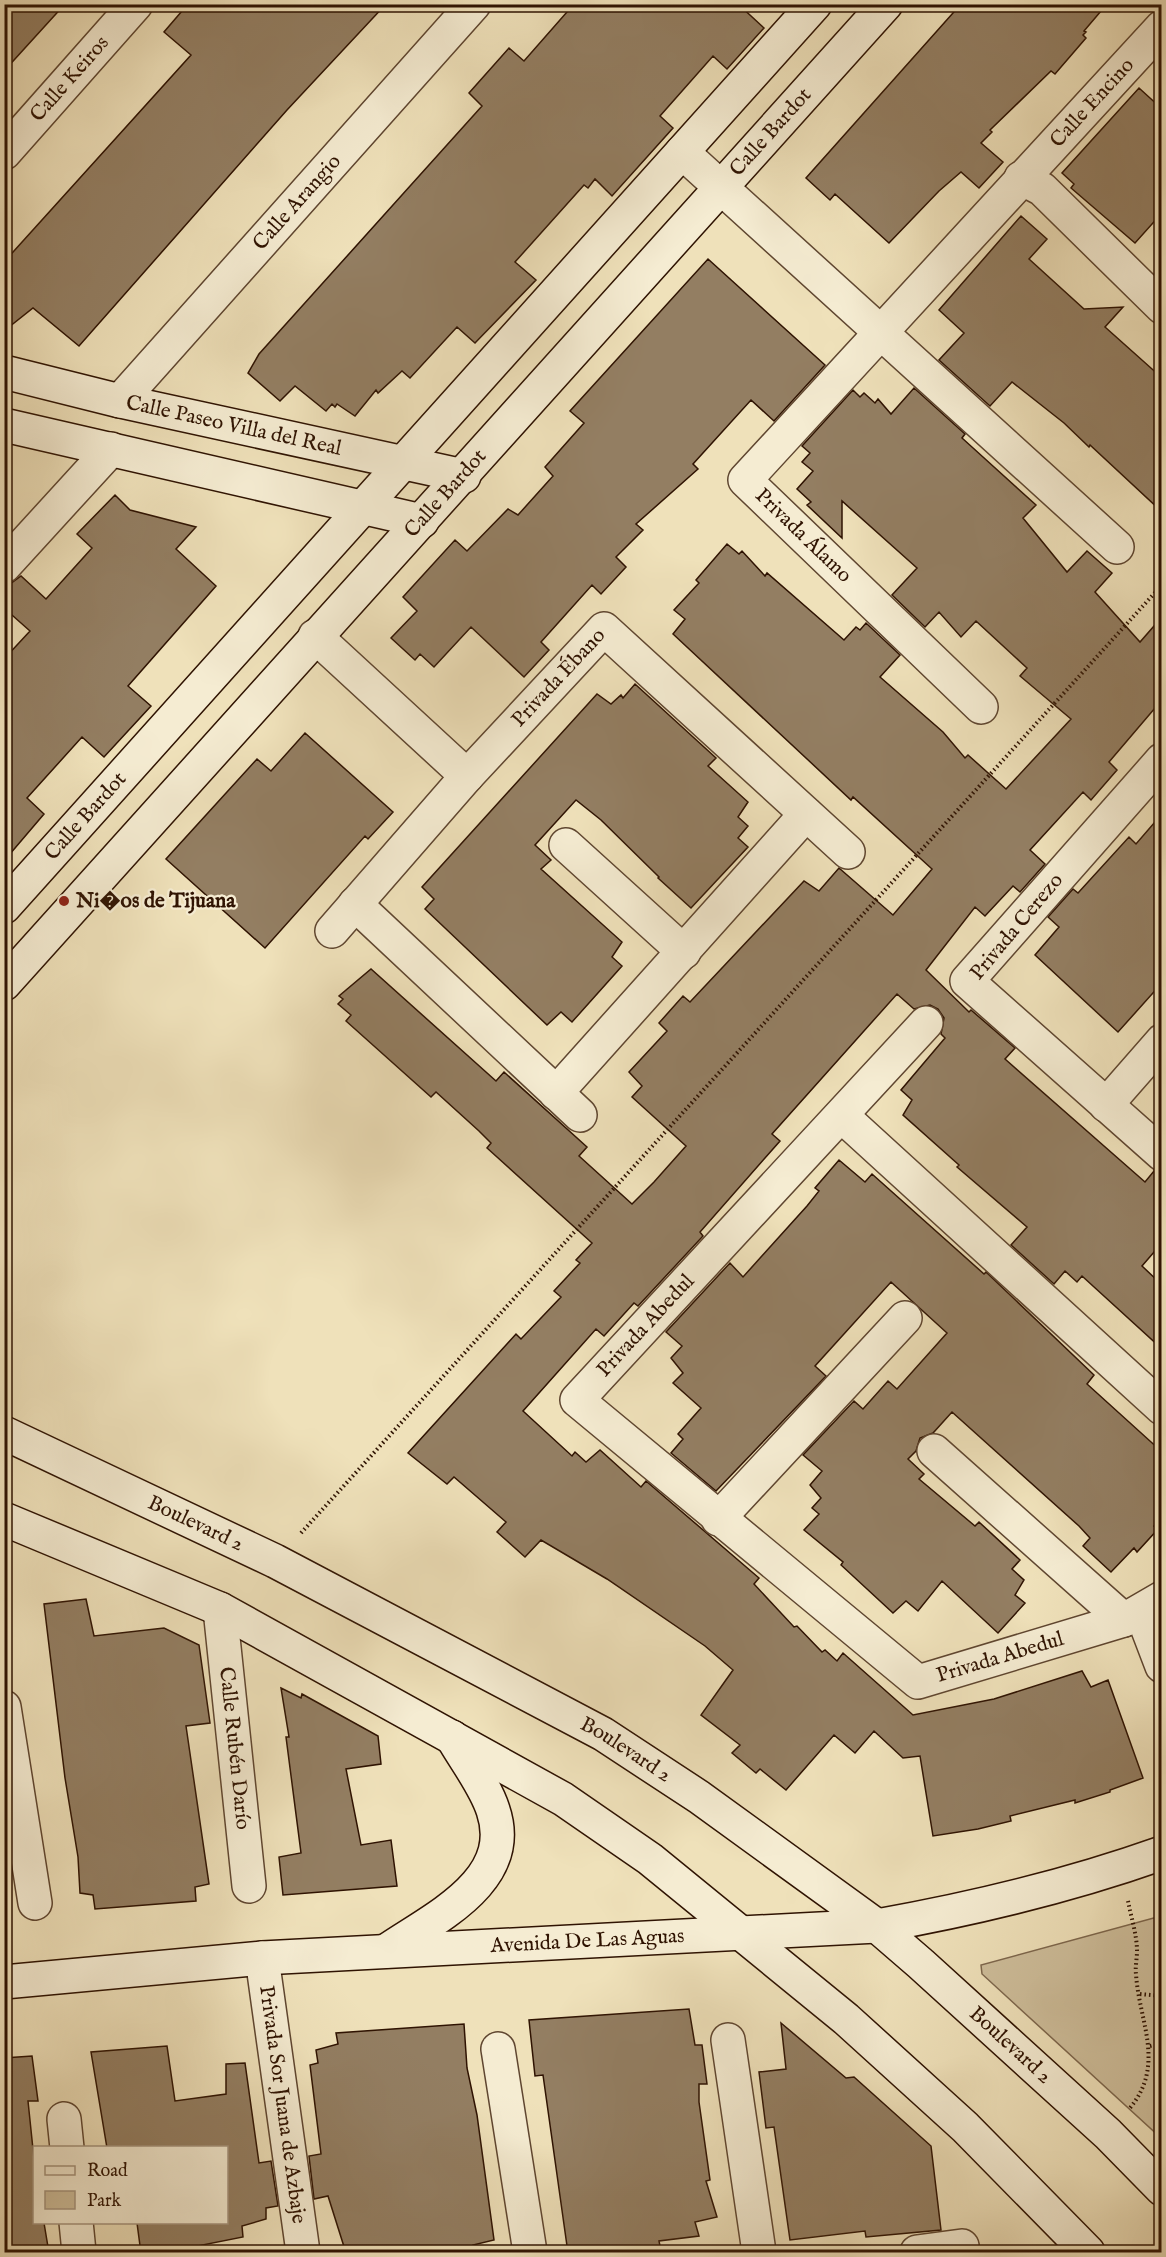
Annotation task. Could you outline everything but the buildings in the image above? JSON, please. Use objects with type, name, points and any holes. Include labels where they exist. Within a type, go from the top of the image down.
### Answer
[{"type":"street","name":"Calle Keiros","points":[[4,153],[136,4]]},
{"type":"street","name":"Calle Arangio","points":[[120,401],[474,4]]},
{"type":"street","name":"Calle Bardot","points":[[4,907],[402,461],[815,4]]},
{"type":"street","name":"Calle Bardot","points":[[4,984],[315,636],[464,476],[886,4]]},
{"type":"street","name":"Calle Encino","points":[[1021,178],[1161,30]]},
{"type":"street","points":[[682,152],[881,330],[1117,547]]},
{"type":"street","points":[[1021,178],[1042,189],[1161,307]]},
{"type":"street","name":"Privada Álamo","points":[[981,707],[746,480],[1021,178]]},
{"type":"street","name":"Calle Paseo Villa del Real","points":[[4,372],[120,401],[464,476]]},
{"type":"street","points":[[4,425],[422,521]]},
{"type":"street","points":[[4,566],[111,449]]},
{"type":"street","name":"Privada Ébano","points":[[332,931],[467,776],[604,629],[848,852]]},
{"type":"street","points":[[315,636],[467,776]]},
{"type":"street","name":"Privada Cerezo","points":[[1161,760],[967,981],[1161,1154]]},
{"type":"street","points":[[556,1093],[806,814]]},
{"type":"street","points":[[566,845],[684,952]]},
{"type":"street","points":[[355,904],[580,1115]]},
{"type":"street","name":"Privada Abedul","points":[[926,1023],[577,1400],[718,1519],[918,1682],[1142,1610]]},
{"type":"street","points":[[1107,1105],[1161,1041]]},
{"type":"street","points":[[842,1116],[1161,1408]]},
{"type":"street","points":[[718,1519],[905,1318]]},
{"type":"street","name":"Boulevard 2","points":[[4,1433],[275,1560],[603,1734],[699,1797],[877,1926],[1108,2134],[1161,2190]]},
{"type":"street","points":[[934,1450],[1142,1610],[1161,1666]]},
{"type":"street","points":[[4,1519],[220,1610],[563,1799],[650,1859],[846,2019],[965,2127],[1088,2253]]},
{"type":"street","name":"Calle Rubén Darío","points":[[220,1610],[249,1886]]},
{"type":"street","points":[[4,1707],[35,1903]]},
{"type":"street","points":[[386,1951],[458,1902],[481,1882],[493,1861],[498,1834],[493,1808],[452,1737]]},
{"type":"street","name":"Avenida De Las Aguas","points":[[4,1982],[262,1959],[386,1951],[877,1926],[962,1911],[1122,1867],[1161,1853]]},
{"type":"street","name":"Privada Sor Juana de Azbaje","points":[[262,1959],[303,2253]]},
{"type":"street","points":[[728,2040],[759,2253]]},
{"type":"street","points":[[498,2049],[530,2253]]},
{"type":"street","points":[[76,2224],[79,2253]]},
{"type":"street","points":[[917,2253],[962,2246]]},
{"type":"path","points":[[275,1560],[1161,585]]},
{"type":"path","points":[[1108,2134],[1139,2097],[1145,2082],[1150,2046],[1136,1974],[1137,1950],[1122,1867]]},
{"type":"path","points":[[1140,1994],[1161,1996]]},
{"type":"path","points":[[1150,2046],[1161,2043]]},
{"type":"green space","points":[[1162,1916],[1161,2138],[982,1974],[981,1965]]},
{"type":"place","name":"Ni�os de Tijuana","points":[[64,901]]}]
